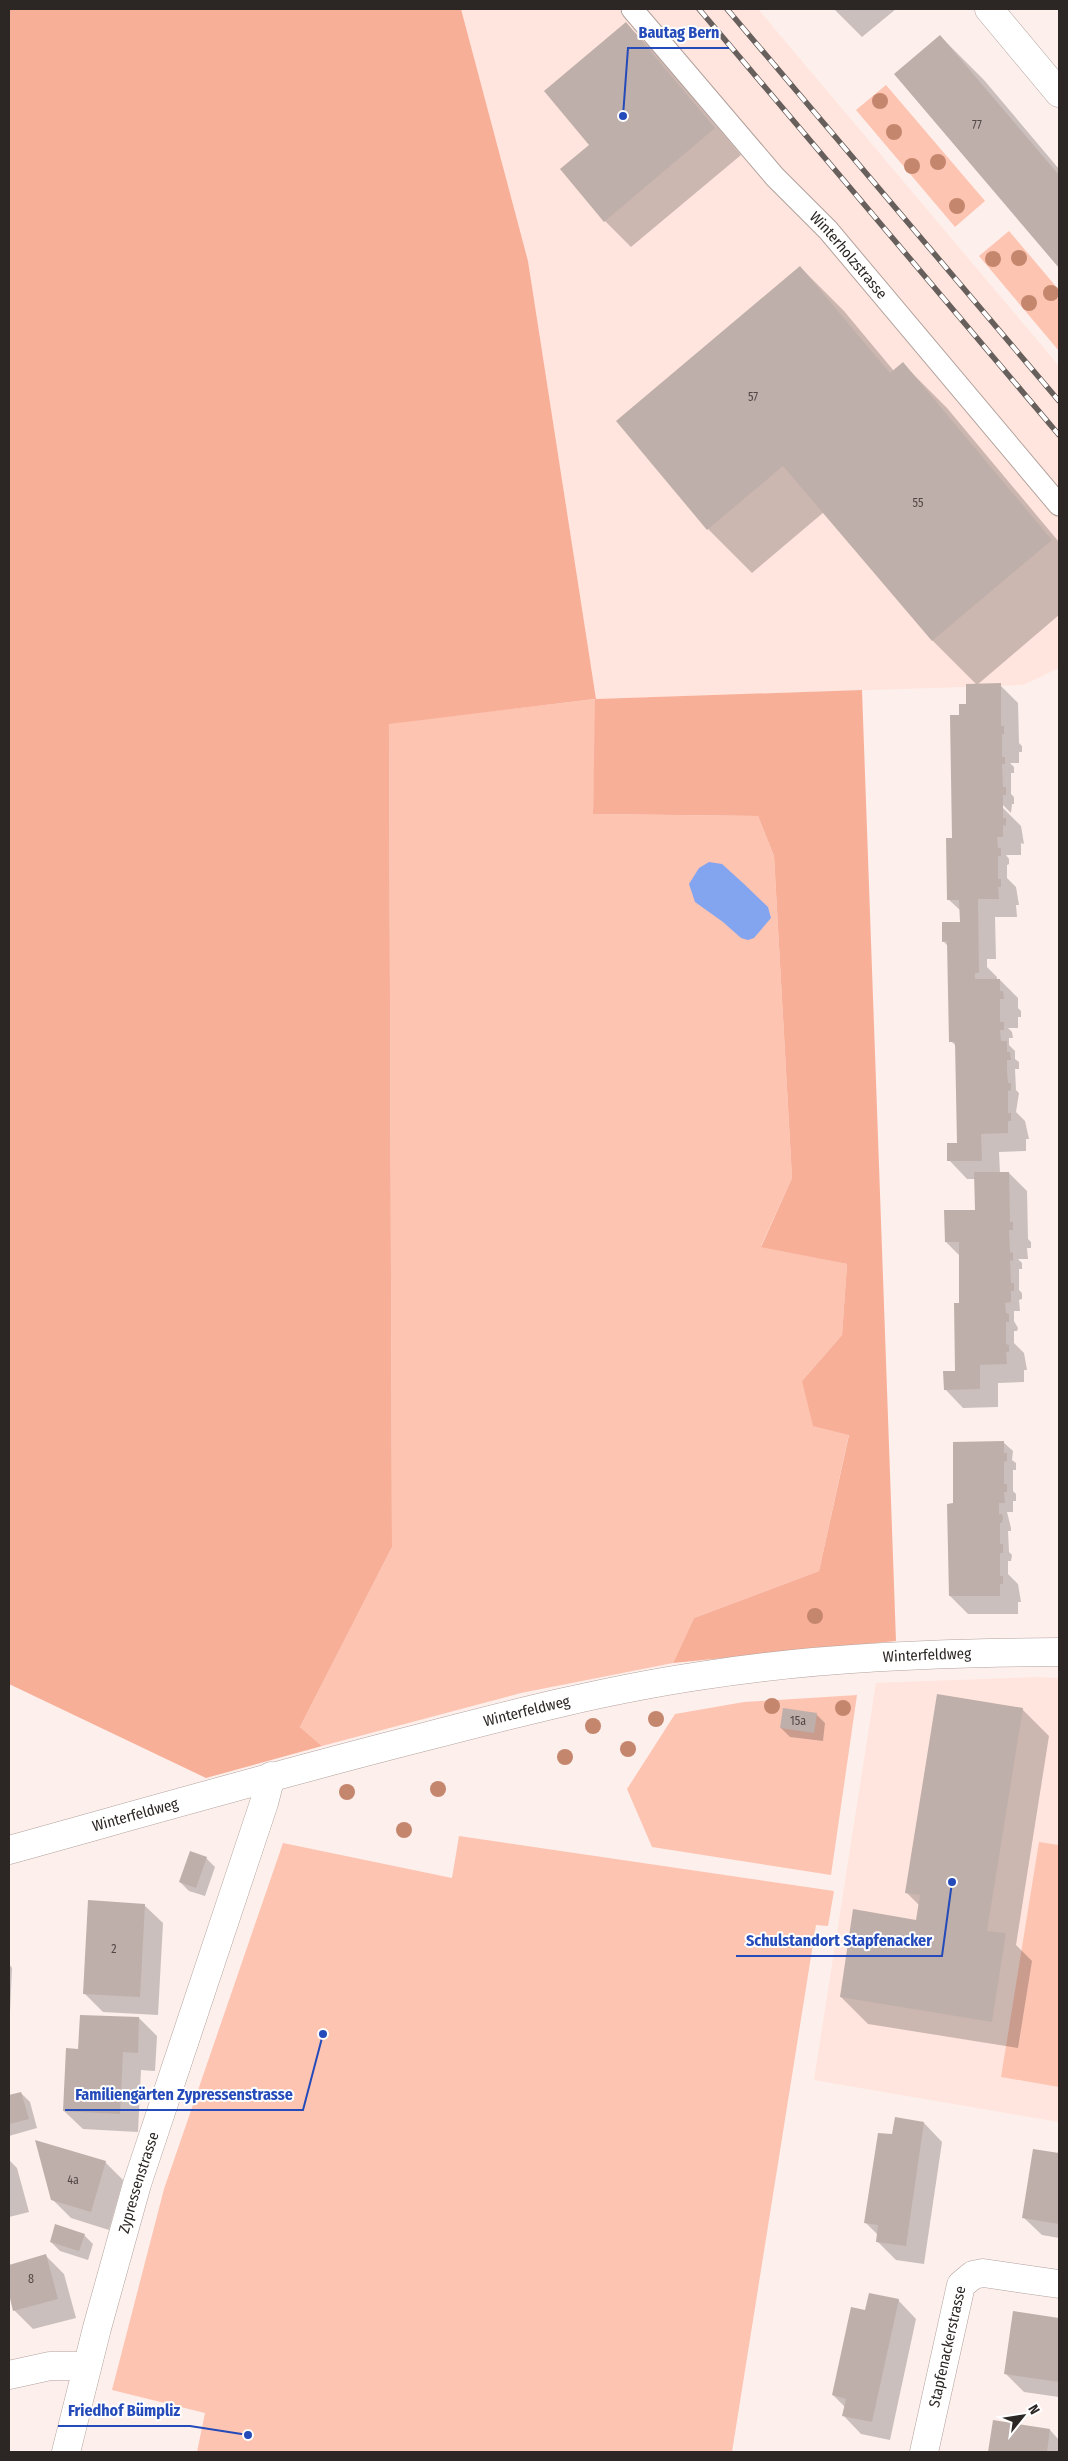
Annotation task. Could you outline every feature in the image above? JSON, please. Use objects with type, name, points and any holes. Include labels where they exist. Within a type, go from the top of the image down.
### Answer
[{"type":"street","points":[[989,9],[1059,92]]},
{"type":"street","name":"Winterfeldweg","points":[[9,1850],[271,1776],[611,1691],[701,1675],[791,1664],[890,1656],[1059,1652]]},
{"type":"street","name":"Zypressenstrasse","points":[[66,2452],[87,2366],[137,2184],[258,1822],[271,1776]]},
{"type":"street","name":"Stapfenackerstrasse","points":[[924,2452],[961,2285],[973,2275],[983,2273],[1059,2284]]},
{"type":"street","points":[[9,2375],[50,2366],[87,2366]]},
{"type":"lane","name":"Winterholzstrasse","points":[[632,9],[775,177],[828,230],[1059,505]]},
{"type":"shaded area","points":[[9,9],[461,9],[528,261],[596,699],[862,690],[896,1641],[673,1663],[694,1618],[819,1571],[849,1435],[813,1426],[802,1381],[842,1335],[847,1264],[761,1247],[792,1178],[774,856],[758,816],[593,814],[595,699],[389,724],[392,1547],[300,1727],[322,1746],[206,1778],[9,1684]]},
{"type":"shaded area","points":[[461,9],[758,9],[1059,366],[1059,668],[1023,685],[596,699],[528,261]]},
{"type":"shaded area","points":[[886,85],[985,201],[955,227],[856,110]]},
{"type":"shaded area","points":[[1009,231],[1059,290],[1059,351],[979,256]]},
{"type":"shaded area","points":[[596,699],[593,814],[758,816],[774,856],[792,1178],[761,1246],[847,1264],[842,1335],[802,1381],[849,1434],[819,1571],[694,1618],[673,1663],[521,1693],[322,1746],[300,1727],[392,1547],[389,723]]},
{"type":"shaded area","points":[[1036,1677],[1059,1678],[1059,2122],[814,2080],[876,1683]]},
{"type":"shaded area","points":[[857,1695],[831,1875],[652,1847],[627,1789],[675,1714],[744,1702]]},
{"type":"shaded area","points":[[459,1836],[834,1891],[828,1926],[816,1925],[732,2452],[197,2452],[205,2413],[112,2390],[164,2189],[283,1843],[452,1878]]},
{"type":"shaded area","points":[[1039,1842],[1059,1845],[1059,2087],[1001,2077]]},
{"type":"water","points":[[709,862],[722,864],[768,907],[771,918],[754,938],[748,940],[741,938],[723,922],[695,902],[689,884],[699,868]]},
{"type":"building","points":[[626,22],[715,128],[604,222],[560,169],[589,145],[544,91]]},
{"type":"building","points":[[940,35],[1059,175],[1059,268],[894,74]]},
{"type":"building","points":[[800,266],[890,373],[903,362],[1052,540],[932,641],[783,466],[707,530],[616,421]]},
{"type":"building","points":[[1001,683],[1001,726],[1004,726],[1002,757],[1005,757],[1005,764],[1002,764],[1003,787],[1006,787],[1006,795],[1003,795],[1003,818],[1006,818],[1006,826],[1003,825],[1003,837],[997,837],[998,848],[1001,848],[1001,856],[998,856],[998,879],[1001,879],[1001,887],[998,887],[999,899],[978,899],[979,973],[975,973],[975,979],[1000,979],[1000,991],[1003,991],[1004,999],[1000,999],[1000,1022],[1004,1022],[1004,1030],[1000,1030],[1001,1041],[1007,1041],[1007,1052],[1010,1052],[1011,1060],[1007,1060],[1007,1071],[1008,1083],[1011,1083],[1011,1090],[1008,1091],[1008,1113],[1011,1113],[1011,1121],[1008,1121],[1008,1133],[981,1134],[982,1161],[947,1161],[947,1143],[957,1143],[955,1042],[949,1042],[947,941],[942,942],[942,922],[960,922],[959,900],[947,900],[946,838],[952,838],[950,715],[959,715],[959,704],[966,704],[966,684]]},
{"type":"building","points":[[974,1172],[1009,1172],[1010,1222],[1013,1222],[1013,1230],[1009,1230],[1010,1252],[1013,1253],[1013,1261],[1010,1260],[1011,1283],[1014,1283],[1014,1291],[1011,1291],[1011,1302],[1005,1303],[1006,1313],[1009,1314],[1009,1322],[1006,1322],[1006,1344],[1009,1345],[1009,1352],[1006,1352],[1007,1364],[980,1365],[980,1389],[944,1390],[943,1371],[955,1371],[954,1303],[959,1303],[959,1242],[945,1242],[944,1210],[975,1210]]},
{"type":"building","points":[[1004,1441],[1004,1453],[1007,1453],[1007,1461],[1004,1462],[1004,1484],[1007,1484],[1007,1492],[1004,1492],[1005,1503],[999,1503],[999,1514],[1002,1514],[1003,1518],[1002,1523],[1000,1523],[1000,1544],[1003,1544],[1003,1553],[1000,1553],[1000,1576],[1003,1576],[1003,1584],[1000,1584],[1000,1596],[949,1596],[947,1504],[953,1503],[953,1442]]},
{"type":"building","points":[[937,1694],[1023,1708],[987,1931],[1006,1933],[992,2022],[840,1997],[853,1909],[916,1920],[920,1895],[905,1893]]},
{"type":"building","points":[[783,1708],[817,1713],[814,1733],[780,1728]]},
{"type":"building","points":[[190,1851],[207,1857],[196,1888],[179,1882]]},
{"type":"building","points":[[88,1900],[145,1904],[140,1997],[83,1994]]},
{"type":"building","points":[[80,2015],[139,2017],[138,2053],[123,2052],[120,2114],[63,2111],[66,2048],[78,2049]]},
{"type":"building","points":[[21,2092],[29,2119],[9,2124],[9,2095]]},
{"type":"building","points":[[895,2117],[924,2122],[906,2246],[876,2242],[878,2225],[864,2223],[878,2133],[892,2134]]},
{"type":"building","points":[[35,2140],[106,2161],[91,2212],[51,2200]]},
{"type":"building","points":[[1033,2149],[1059,2153],[1059,2224],[1022,2218]]},
{"type":"building","points":[[55,2224],[85,2234],[79,2251],[50,2242]]},
{"type":"building","points":[[46,2254],[58,2299],[13,2311],[9,2294],[9,2265]]},
{"type":"building","points":[[869,2293],[899,2299],[872,2422],[842,2416],[846,2399],[832,2395],[851,2307],[865,2310]]},
{"type":"building","points":[[1013,2311],[1059,2318],[1059,2382],[1004,2374]]},
{"type":"building","points":[[993,2420],[1050,2429],[1047,2452],[988,2452]]},
{"type":"railway","points":[[699,9],[1059,435]]},
{"type":"railway","points":[[727,9],[1059,401]]},
{"type":"place","name":"Bautag Bern","points":[[623,116]]},
{"type":"place","name":"Schulstandort Stapfenacker","points":[[952,1882]]},
{"type":"place","name":"Familiengärten Zypressenstrasse","points":[[323,2034]]},
{"type":"place","name":"Friedhof Bümpliz","points":[[248,2435]]}]
